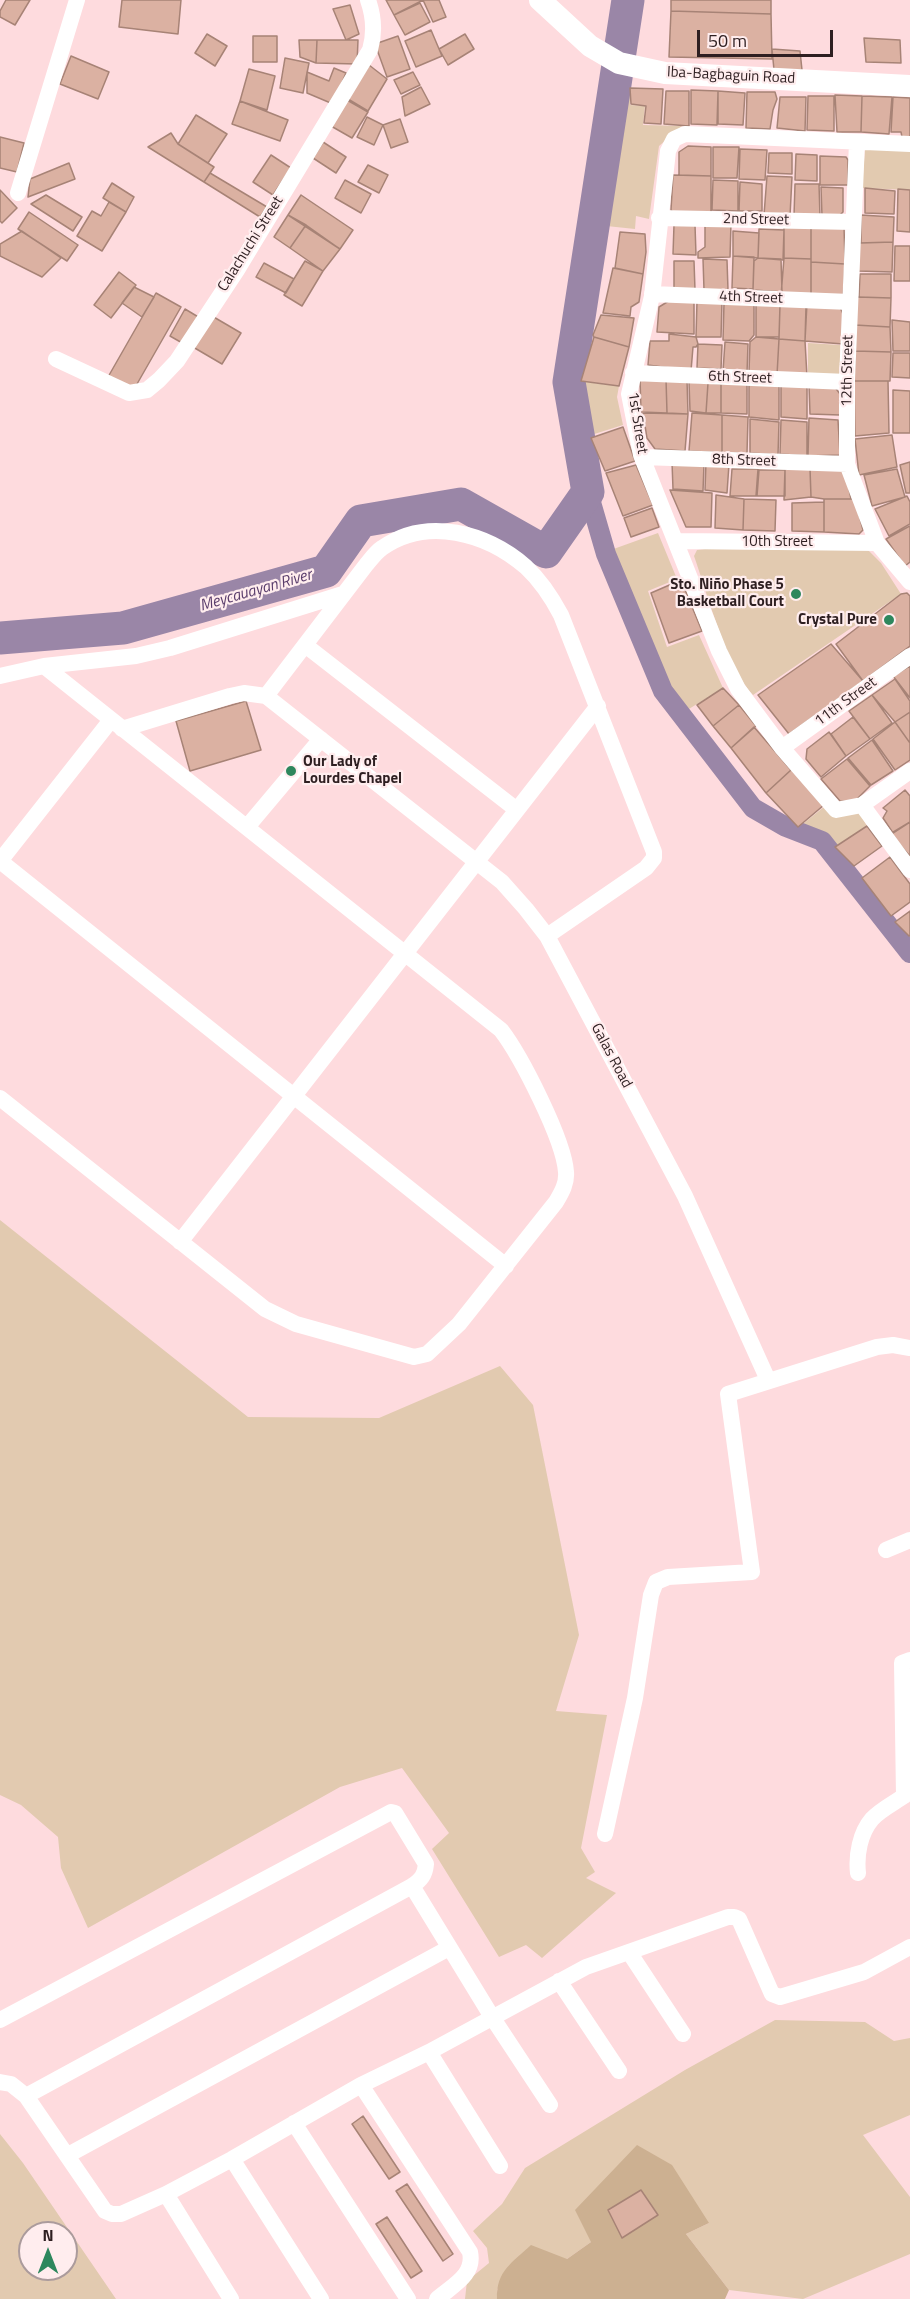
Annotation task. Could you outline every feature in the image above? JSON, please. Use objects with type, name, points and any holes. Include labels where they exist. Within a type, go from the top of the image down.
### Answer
[{"type":"street","points":[[18,193],[77,0]]},
{"type":"street","name":"Calachuchi Street","points":[[56,359],[129,393],[147,390],[168,372],[237,270],[370,50],[374,32],[373,12],[368,0]]},
{"type":"street","name":"Iba-Bagbaguin Road","points":[[540,0],[590,46],[619,63],[665,73],[910,86]]},
{"type":"street","name":"1st Street","points":[[862,805],[836,810],[782,748],[738,689],[719,651],[642,457],[629,394],[652,294],[668,151],[674,139],[685,134],[910,144]]},
{"type":"street","name":"12th Street","points":[[857,142],[847,382],[847,464],[877,543],[910,582]]},
{"type":"street","name":"2nd Street","points":[[660,218],[853,222]]},
{"type":"street","name":"4th Street","points":[[652,294],[850,302]]},
{"type":"street","name":"6th Street","points":[[633,373],[847,382]]},
{"type":"street","name":"8th Street","points":[[642,457],[847,464]]},
{"type":"street","points":[[506,1266],[0,861],[116,725],[244,693],[266,696],[343,594],[381,549],[400,538],[422,531],[448,531],[473,536],[525,567],[541,583],[561,615],[653,844],[654,858],[646,868],[546,936]]},
{"type":"street","name":"10th Street","points":[[677,541],[877,543]]},
{"type":"street","points":[[0,676],[44,666],[136,656],[170,648],[343,594]]},
{"type":"street","points":[[305,645],[517,810]]},
{"type":"street","name":"11th Street","points":[[782,748],[910,656]]},
{"type":"street","points":[[0,1098],[264,1309],[296,1324],[414,1357],[427,1354],[459,1324],[561,1195],[566,1182],[564,1159],[549,1120],[511,1043],[488,1020],[44,666]]},
{"type":"street","name":"Galas Road","points":[[266,696],[502,882],[546,936],[685,1196],[768,1380]]},
{"type":"street","points":[[180,1242],[598,706]]},
{"type":"street","points":[[247,827],[321,739]]},
{"type":"street","points":[[910,771],[862,805],[910,870]]},
{"type":"street","points":[[605,1834],[634,1698],[651,1595],[656,1582],[668,1577],[752,1572],[728,1394],[877,1347],[893,1345],[910,1348]]},
{"type":"street","points":[[886,1550],[910,1540]]},
{"type":"street","points":[[858,1873],[856,1858],[858,1847],[872,1819],[907,1794],[902,1664],[910,1660]]},
{"type":"street","points":[[0,2020],[387,1813],[395,1813],[426,1864],[420,1881],[412,1886],[26,2096]]},
{"type":"street","points":[[412,1886],[492,2017],[550,2105]]},
{"type":"street","points":[[0,2082],[11,2084],[26,2096],[105,2211],[121,2214],[166,2194],[232,2159],[361,2085],[429,2052],[586,1967],[629,1952],[734,1917],[739,1920],[772,1994],[780,1997],[864,1972],[910,1947]]},
{"type":"street","points":[[68,2155],[449,1948]]},
{"type":"street","points":[[629,1952],[683,2034]]},
{"type":"street","points":[[559,1981],[619,2071]]},
{"type":"street","points":[[429,2052],[500,2166]]},
{"type":"street","points":[[361,2085],[470,2252],[472,2261],[470,2270],[437,2299]]},
{"type":"street","points":[[294,2123],[408,2299]]},
{"type":"street","points":[[232,2159],[321,2299]]},
{"type":"street","points":[[166,2194],[231,2299]]},
{"type":"shaded area","points":[[619,80],[630,84],[630,105],[645,106],[643,125],[682,126],[659,146],[649,219],[636,216],[635,229],[597,225]]},
{"type":"shaded area","points":[[865,149],[910,151],[910,190],[862,188]]},
{"type":"shaded area","points":[[808,343],[840,345],[841,377],[808,375]]},
{"type":"shaded area","points":[[577,381],[619,386],[617,397],[623,425],[588,436],[577,409]]},
{"type":"shaded area","points":[[658,533],[677,579],[648,591],[667,647],[699,635],[723,688],[684,712],[665,688],[608,551]]},
{"type":"shaded area","points":[[697,550],[868,550],[881,563],[901,594],[753,695],[726,649],[694,556]]},
{"type":"shaded area","points":[[825,806],[859,812],[867,826],[831,849],[823,839],[798,828]]},
{"type":"shaded area","points":[[0,1220],[248,1417],[379,1418],[500,1366],[533,1405],[579,1635],[556,1711],[607,1715],[581,1848],[595,1872],[586,1878],[616,1893],[542,1958],[526,1945],[499,1957],[432,1849],[449,1833],[402,1768],[340,1787],[88,1928],[61,1868],[58,1837],[21,1805],[0,1795]]},
{"type":"shaded area","points":[[775,2020],[865,2022],[894,2041],[910,2038],[910,2115],[863,2135],[910,2197],[910,2254],[803,2299],[729,2290],[686,2234],[709,2223],[591,2242],[567,2259],[497,2289],[497,2299],[465,2299],[467,2281],[489,2263],[487,2248],[473,2231],[502,2204],[525,2168],[685,2070]]},
{"type":"shaded area","points":[[0,2134],[63,2221],[18,2221],[18,2281],[78,2281],[78,2243],[116,2299],[0,2299]]},
{"type":"shaded area","points":[[637,2145],[672,2165],[709,2223],[686,2234],[729,2290],[725,2299],[497,2299],[497,2289],[502,2274],[531,2245],[567,2259],[591,2242],[575,2210]]},
{"type":"building","points":[[6,0],[30,0],[15,25],[0,17],[0,11]]},
{"type":"building","points":[[122,0],[181,0],[178,34],[119,27]]},
{"type":"building","points":[[386,0],[423,0],[394,15]]},
{"type":"building","points":[[423,0],[439,0],[446,17],[433,22]]},
{"type":"building","points":[[671,0],[771,0],[771,14],[671,11]]},
{"type":"building","points":[[420,3],[430,22],[405,35],[394,15]]},
{"type":"building","points":[[350,5],[359,34],[346,40],[333,9]]},
{"type":"building","points":[[671,11],[771,14],[772,59],[669,57]]},
{"type":"building","points":[[431,30],[442,56],[416,67],[405,41]]},
{"type":"building","points":[[207,34],[227,46],[215,66],[195,53]]},
{"type":"building","points":[[465,34],[474,49],[448,65],[439,49]]},
{"type":"building","points":[[253,36],[277,36],[277,62],[253,62]]},
{"type":"building","points":[[398,36],[410,69],[387,77],[375,44]]},
{"type":"building","points":[[864,38],[900,40],[901,63],[866,62]]},
{"type":"building","points":[[299,40],[317,40],[316,63],[300,57]]},
{"type":"building","points":[[317,40],[358,40],[357,64],[316,63]]},
{"type":"building","points":[[772,49],[800,51],[802,70],[774,70]]},
{"type":"building","points":[[71,56],[109,72],[98,99],[60,84]]},
{"type":"building","points":[[285,58],[309,63],[303,93],[280,88]]},
{"type":"building","points":[[369,65],[387,79],[368,111],[348,99]]},
{"type":"building","points":[[334,68],[346,73],[333,104],[307,93],[307,72],[329,81]]},
{"type":"building","points":[[249,69],[275,76],[267,110],[240,101]]},
{"type":"building","points":[[413,72],[420,85],[401,94],[394,80]]},
{"type":"building","points":[[421,87],[430,104],[405,116],[402,97]]},
{"type":"building","points":[[630,88],[663,89],[661,124],[644,123],[646,106],[631,104]]},
{"type":"building","points":[[691,90],[718,91],[717,125],[691,124]]},
{"type":"building","points":[[666,91],[689,91],[689,126],[664,124]]},
{"type":"building","points":[[718,91],[745,93],[743,125],[718,124]]},
{"type":"building","points":[[747,92],[775,92],[777,99],[770,129],[746,128]]},
{"type":"building","points":[[835,95],[862,96],[861,132],[837,132]]},
{"type":"building","points":[[808,96],[834,96],[834,131],[807,130]]},
{"type":"building","points":[[862,96],[892,97],[889,134],[861,132]]},
{"type":"building","points":[[780,97],[806,97],[805,131],[777,128]]},
{"type":"building","points":[[893,97],[910,98],[910,138],[902,137],[901,132],[891,132]]},
{"type":"building","points":[[347,100],[368,112],[352,138],[331,126]]},
{"type":"building","points":[[240,101],[288,120],[280,141],[232,124]]},
{"type":"building","points":[[196,115],[227,134],[208,163],[178,144]]},
{"type":"building","points":[[367,117],[383,125],[374,145],[357,137]]},
{"type":"building","points":[[400,119],[408,142],[391,148],[383,125]]},
{"type":"building","points":[[171,133],[178,144],[214,167],[204,182],[148,147]]},
{"type":"building","points":[[0,137],[24,143],[17,172],[0,168]]},
{"type":"building","points":[[323,142],[346,157],[336,173],[313,158]]},
{"type":"building","points":[[688,146],[711,147],[711,176],[679,175],[679,152]]},
{"type":"building","points":[[713,147],[739,147],[737,178],[713,178]]},
{"type":"building","points":[[740,149],[767,150],[765,180],[739,179]]},
{"type":"building","points":[[769,153],[792,153],[792,174],[768,173]]},
{"type":"building","points":[[796,154],[817,155],[817,181],[795,180]]},
{"type":"building","points":[[271,155],[291,168],[273,195],[253,182]]},
{"type":"building","points":[[820,156],[846,157],[848,185],[820,185]]},
{"type":"building","points":[[69,163],[75,179],[28,197],[30,179]]},
{"type":"building","points":[[368,165],[388,175],[379,193],[358,182]]},
{"type":"building","points":[[210,173],[267,207],[260,217],[204,182]]},
{"type":"building","points":[[673,175],[711,176],[711,214],[676,216],[671,210]]},
{"type":"building","points":[[767,176],[792,177],[790,216],[764,215]]},
{"type":"building","points":[[345,180],[371,194],[361,213],[335,198]]},
{"type":"building","points":[[713,180],[738,181],[738,211],[712,210]]},
{"type":"building","points":[[740,182],[762,184],[762,211],[739,211]]},
{"type":"building","points":[[112,183],[134,197],[126,212],[103,198]]},
{"type":"building","points":[[795,184],[819,184],[820,217],[794,216]]},
{"type":"building","points":[[821,187],[843,188],[843,212],[840,215],[822,216]]},
{"type":"building","points":[[865,188],[895,191],[894,214],[865,213]]},
{"type":"building","points":[[898,189],[910,190],[910,232],[897,231]]},
{"type":"building","points":[[0,190],[17,208],[2,223],[0,221]]},
{"type":"building","points":[[46,195],[82,217],[73,231],[31,204]]},
{"type":"building","points":[[301,195],[353,230],[340,249],[288,215]]},
{"type":"building","points":[[109,202],[126,212],[102,251],[77,236],[92,211],[101,216]]},
{"type":"building","points":[[29,212],[78,245],[67,261],[18,229]]},
{"type":"building","points":[[288,215],[306,225],[290,248],[274,237]]},
{"type":"building","points":[[861,215],[894,217],[893,242],[861,243]]},
{"type":"building","points":[[731,223],[730,257],[698,258],[698,252],[705,247],[705,226]]},
{"type":"building","points":[[306,225],[340,249],[323,271],[290,248]]},
{"type":"building","points":[[674,225],[695,225],[696,255],[673,254]]},
{"type":"building","points":[[811,225],[844,226],[845,264],[811,262]]},
{"type":"building","points":[[784,226],[811,227],[811,259],[784,258]]},
{"type":"building","points":[[759,229],[784,230],[783,260],[758,258]]},
{"type":"building","points":[[22,231],[61,258],[42,277],[0,256],[0,244]]},
{"type":"building","points":[[733,231],[759,233],[758,258],[733,256]]},
{"type":"building","points":[[620,232],[645,234],[646,252],[643,274],[615,268]]},
{"type":"building","points":[[893,242],[892,272],[858,271],[859,243]]},
{"type":"building","points":[[895,246],[910,246],[910,281],[894,281]]},
{"type":"building","points":[[733,256],[754,257],[753,289],[732,288]]},
{"type":"building","points":[[758,258],[781,259],[782,292],[753,290],[754,261]]},
{"type":"building","points":[[784,258],[811,259],[811,297],[781,296]]},
{"type":"building","points":[[703,259],[727,260],[728,290],[704,290]]},
{"type":"building","points":[[305,261],[323,271],[302,306],[284,295]]},
{"type":"building","points":[[674,261],[694,261],[695,290],[674,290]]},
{"type":"building","points":[[811,262],[845,264],[843,299],[811,297]]},
{"type":"building","points":[[264,263],[294,279],[286,293],[256,277]]},
{"type":"building","points":[[613,268],[643,274],[639,302],[631,307],[630,316],[603,313]]},
{"type":"building","points":[[119,272],[136,285],[111,318],[94,305]]},
{"type":"building","points":[[860,274],[891,274],[891,298],[859,297]]},
{"type":"building","points":[[134,287],[154,297],[142,317],[122,303]]},
{"type":"building","points":[[156,293],[181,307],[133,391],[108,377]]},
{"type":"building","points":[[857,297],[891,298],[890,327],[855,325]]},
{"type":"building","points":[[672,299],[694,302],[694,334],[657,332],[659,307]]},
{"type":"building","points":[[697,301],[722,302],[721,337],[696,337]]},
{"type":"building","points":[[724,303],[754,304],[754,335],[749,341],[723,340]]},
{"type":"building","points":[[807,303],[839,305],[843,314],[843,344],[805,341]]},
{"type":"building","points":[[756,304],[780,305],[779,337],[756,337]]},
{"type":"building","points":[[780,305],[806,306],[805,341],[779,339]]},
{"type":"building","points":[[185,309],[200,318],[184,344],[170,336]]},
{"type":"building","points":[[601,315],[634,318],[629,347],[594,337]]},
{"type":"building","points":[[212,316],[241,333],[222,364],[193,347]]},
{"type":"building","points":[[892,320],[910,322],[910,351],[893,351]]},
{"type":"building","points":[[855,325],[890,327],[891,352],[855,351]]},
{"type":"building","points":[[669,334],[696,337],[698,344],[693,347],[691,371],[648,365],[650,341],[669,341]]},
{"type":"building","points":[[594,337],[629,347],[619,386],[581,381]]},
{"type":"building","points":[[756,337],[779,339],[777,375],[749,372],[750,342]]},
{"type":"building","points":[[779,339],[805,341],[807,377],[777,375]]},
{"type":"building","points":[[725,342],[748,344],[747,373],[723,371]]},
{"type":"building","points":[[698,344],[722,345],[721,369],[697,368]]},
{"type":"building","points":[[855,351],[891,352],[890,381],[854,381]]},
{"type":"building","points":[[893,353],[910,353],[910,378],[892,377]]},
{"type":"building","points":[[640,378],[666,379],[667,413],[641,412]]},
{"type":"building","points":[[666,379],[687,380],[688,414],[667,413]]},
{"type":"building","points":[[747,380],[747,414],[721,413],[721,384]]},
{"type":"building","points":[[749,380],[779,382],[779,420],[749,417]]},
{"type":"building","points":[[854,381],[888,381],[889,433],[855,436]]},
{"type":"building","points":[[689,382],[708,383],[706,413],[690,411]]},
{"type":"building","points":[[708,383],[721,384],[721,413],[706,413]]},
{"type":"building","points":[[781,384],[807,384],[807,419],[781,417]]},
{"type":"building","points":[[809,385],[834,386],[840,394],[840,415],[810,414]]},
{"type":"building","points":[[893,390],[910,391],[910,433],[893,433]]},
{"type":"building","points":[[643,413],[688,414],[685,451],[655,449],[647,438]]},
{"type":"building","points":[[692,413],[722,415],[722,453],[689,451]]},
{"type":"building","points":[[722,415],[748,417],[747,453],[722,453]]},
{"type":"building","points":[[809,418],[838,420],[840,455],[808,456]]},
{"type":"building","points":[[750,419],[779,422],[778,455],[750,453]]},
{"type":"building","points":[[781,420],[807,422],[807,456],[780,454]]},
{"type":"building","points":[[623,427],[635,461],[605,471],[591,438]]},
{"type":"building","points":[[892,435],[897,467],[859,475],[855,439]]},
{"type":"building","points":[[672,462],[704,464],[703,491],[673,489]]},
{"type":"building","points":[[706,462],[729,464],[727,493],[705,490]]},
{"type":"building","points":[[910,462],[910,493],[906,493],[900,465]]},
{"type":"building","points":[[636,465],[653,505],[623,516],[606,473]]},
{"type":"building","points":[[810,468],[843,469],[846,473],[851,499],[811,497]]},
{"type":"building","points":[[732,469],[758,469],[756,496],[730,496]]},
{"type":"building","points":[[785,469],[810,469],[811,497],[784,500]]},
{"type":"building","points":[[897,469],[905,497],[872,506],[864,475]]},
{"type":"building","points":[[759,470],[785,470],[785,496],[757,496]]},
{"type":"building","points":[[670,490],[712,493],[711,527],[686,527]]},
{"type":"building","points":[[716,495],[744,499],[743,530],[715,528]]},
{"type":"building","points":[[907,496],[910,502],[910,524],[889,536],[875,509]]},
{"type":"building","points":[[744,499],[776,500],[775,531],[743,530]]},
{"type":"building","points":[[824,499],[855,499],[863,530],[859,534],[824,532]]},
{"type":"building","points":[[824,502],[824,532],[792,531],[792,503]]},
{"type":"building","points":[[652,508],[659,527],[631,537],[624,518]]},
{"type":"building","points":[[910,526],[910,562],[905,566],[886,539]]},
{"type":"building","points":[[681,580],[702,631],[669,643],[651,593]]},
{"type":"building","name":"Crystal Pure","points":[[907,593],[910,596],[910,646],[863,681],[836,644],[901,594]]},
{"type":"building","points":[[831,644],[863,681],[789,734],[758,695]]},
{"type":"building","points":[[910,666],[910,698],[893,676]]},
{"type":"building","points":[[895,679],[910,701],[910,712],[895,722],[872,695]]},
{"type":"building","points":[[723,688],[739,705],[713,726],[697,705]]},
{"type":"building","points":[[872,695],[892,723],[870,739],[849,711]]},
{"type":"building","points":[[246,701],[261,750],[190,771],[176,721]]},
{"type":"building","points":[[739,705],[756,726],[731,748],[713,726]]},
{"type":"building","points":[[910,712],[910,743],[895,722]]},
{"type":"building","points":[[853,717],[870,739],[846,756],[831,734]]},
{"type":"building","points":[[895,722],[910,743],[910,760],[895,770],[873,739]]},
{"type":"building","points":[[754,727],[791,770],[766,793],[731,748]]},
{"type":"building","points":[[829,732],[846,756],[821,777],[806,759],[807,749]]},
{"type":"building","points":[[872,740],[893,771],[871,785],[848,758]]},
{"type":"building","points":[[847,759],[870,786],[854,802],[840,801],[821,779]]},
{"type":"building","points":[[792,769],[824,805],[798,827],[766,793]]},
{"type":"building","points":[[905,790],[910,796],[910,822],[893,833],[883,818],[887,811],[883,808]]},
{"type":"building","points":[[910,822],[910,856],[890,834]]},
{"type":"building","points":[[867,826],[882,846],[854,866],[835,847]]},
{"type":"building","points":[[890,857],[910,884],[910,902],[891,916],[862,878]]},
{"type":"building","points":[[910,911],[910,936],[909,936],[895,922]]},
{"type":"building","points":[[363,2116],[400,2172],[389,2179],[352,2124]]},
{"type":"building","points":[[407,2184],[453,2254],[443,2261],[396,2191]]},
{"type":"building","points":[[641,2190],[658,2215],[622,2238],[608,2210]]},
{"type":"building","points":[[387,2217],[422,2271],[411,2278],[376,2224]]},
{"type":"waterway","name":"Meycauayan River","points":[[0,638],[123,628],[326,571],[361,521],[461,504],[546,552],[588,492],[569,382],[628,0]]},
{"type":"waterway","points":[[588,492],[606,554],[663,691],[753,808],[786,827],[822,841],[910,953]]},
{"type":"place","name":"Sto. Niño Phase 5 Basketball Court","points":[[796,594]]},
{"type":"place","name":"Crystal Pure","points":[[889,620]]},
{"type":"place","name":"Our Lady of Lourdes Chapel","points":[[291,771]]}]
